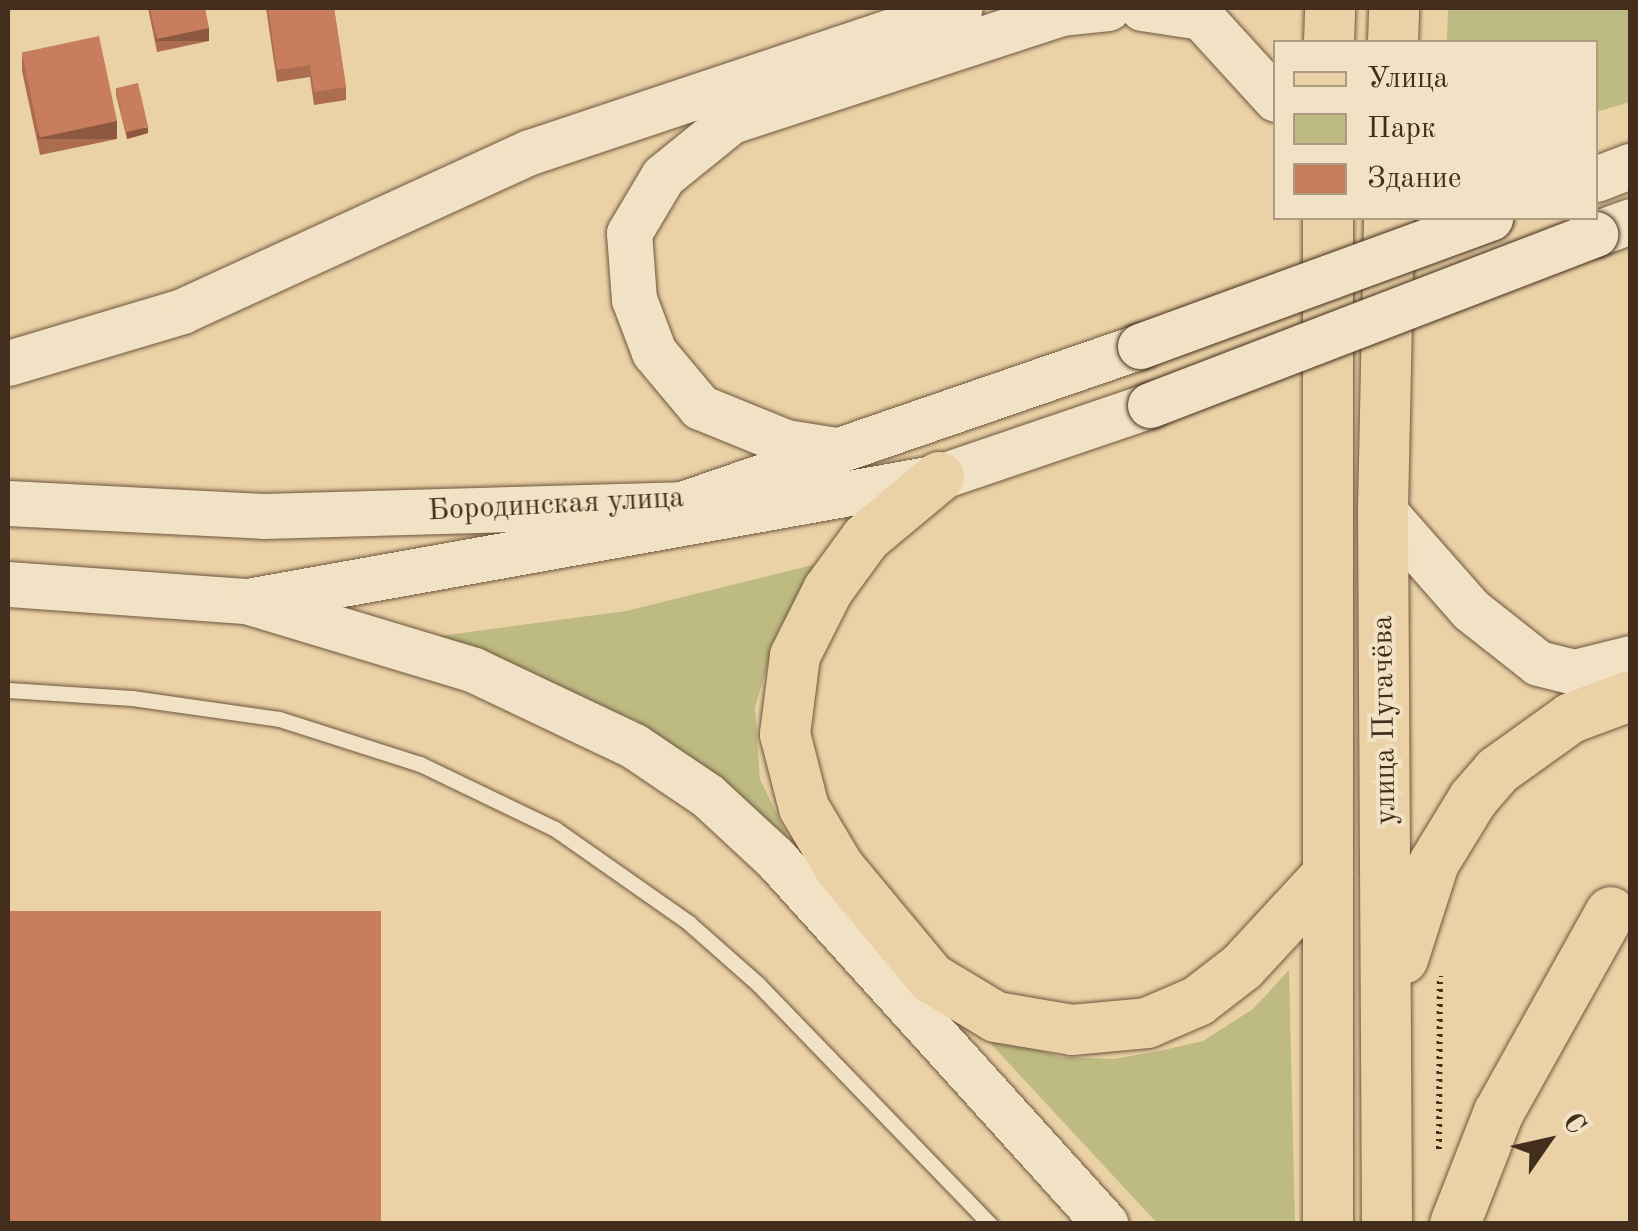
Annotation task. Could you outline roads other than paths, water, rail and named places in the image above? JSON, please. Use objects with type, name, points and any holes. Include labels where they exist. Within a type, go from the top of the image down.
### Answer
[{"type":"main road","points":[[8,362],[182,311],[548,146],[960,8]]},
{"type":"main road","points":[[838,450],[786,442],[700,407],[654,352],[634,299],[629,233],[662,176],[731,121],[1062,14],[1108,8]]},
{"type":"main road","points":[[1142,8],[1201,16],[1273,96]]},
{"type":"main road","points":[[1330,8],[1330,40]]},
{"type":"main road","points":[[1393,40],[1394,8]]},
{"type":"main road","name":"улица Пугачёва","points":[[1328,220],[1328,1224]]},
{"type":"main road","name":"улица Пугачёва","points":[[1387,1224],[1389,1012],[1383,510],[1389,220]]},
{"type":"main road","name":"Бородинская улица","points":[[8,503],[263,516],[682,504],[1140,346],[1485,220]]},
{"type":"main road","points":[[246,601],[939,477],[1150,405],[1616,230]]},
{"type":"main road","points":[[939,477],[866,538],[828,590],[795,656],[785,734],[804,808],[839,867],[932,978],[996,1017],[1072,1030],[1147,1023],[1198,1001],[1242,967],[1328,874]]},
{"type":"main road","points":[[1383,510],[1471,610],[1538,663],[1574,672],[1630,658]]},
{"type":"main road","points":[[8,584],[246,601],[474,670],[634,746],[708,796],[900,989],[1106,1224]]},
{"type":"main road","points":[[1389,1012],[1434,863],[1473,798],[1497,771],[1571,718],[1630,696]]},
{"type":"main road","points":[[1455,1224],[1499,1112],[1621,914]]},
{"type":"lane","points":[[8,690],[148,700],[279,719],[420,764],[541,822],[703,935],[990,1224]]}]
